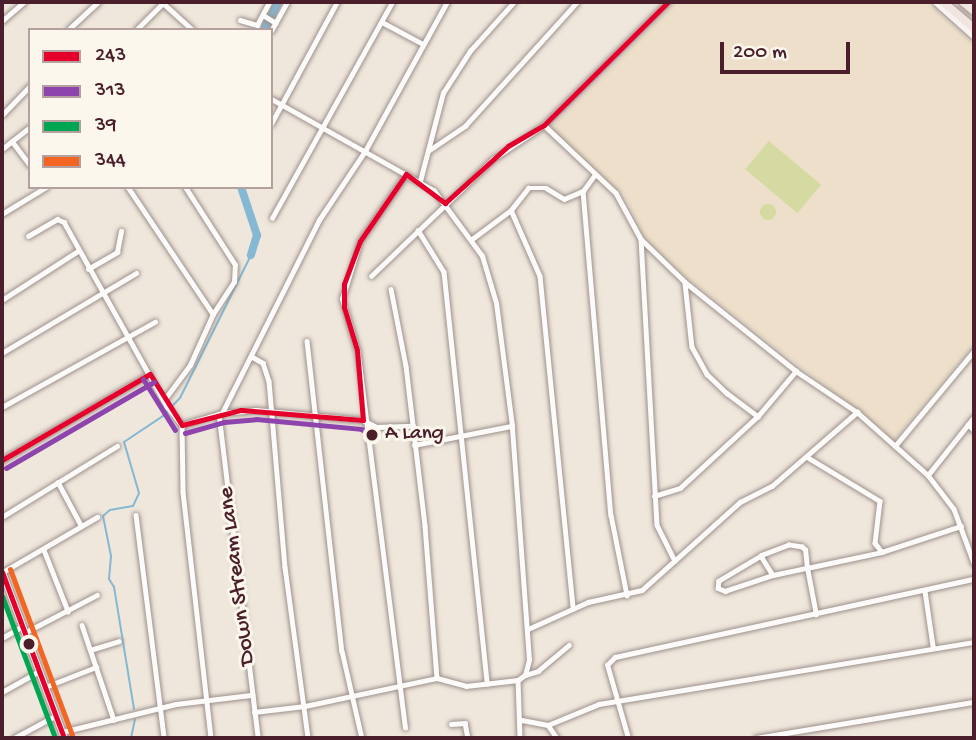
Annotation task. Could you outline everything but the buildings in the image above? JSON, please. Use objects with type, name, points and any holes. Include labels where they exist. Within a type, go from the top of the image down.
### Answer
[{"type":"main road","points":[[936,2],[974,36]]},
{"type":"main road","points":[[943,2],[974,28]]},
{"type":"main road","points":[[963,2],[974,11]]},
{"type":"main road","points":[[2,572],[62,735]]},
{"type":"street","points":[[2,21],[24,2]]},
{"type":"street","points":[[70,28],[98,2]]},
{"type":"street","points":[[138,28],[164,2],[191,28]]},
{"type":"street","points":[[240,20],[257,25],[265,16],[269,2]]},
{"type":"street","points":[[272,28],[287,2]]},
{"type":"street","points":[[273,120],[337,2]]},
{"type":"street","points":[[272,218],[392,2]]},
{"type":"street","points":[[220,414],[319,220],[365,151],[447,2]]},
{"type":"street","points":[[420,181],[435,114],[453,74],[514,2]]},
{"type":"street","points":[[428,151],[465,126],[577,2]]},
{"type":"street","points":[[371,276],[381,271],[445,203],[508,146],[544,125],[668,2]]},
{"type":"street","points":[[265,16],[274,22]]},
{"type":"street","points":[[382,22],[423,44]]},
{"type":"street","points":[[2,115],[28,88]]},
{"type":"street","points":[[273,100],[420,181],[445,203],[472,239],[496,303],[512,426],[528,629],[525,675]]},
{"type":"street","points":[[544,125],[594,176],[624,201],[641,239],[657,525],[675,561]]},
{"type":"street","points":[[2,149],[28,129]]},
{"type":"street","points":[[12,141],[28,161]]},
{"type":"street","points":[[405,728],[396,687],[357,350],[344,307],[344,284],[360,241],[406,174]]},
{"type":"street","points":[[472,239],[511,210],[534,186],[564,200],[583,191],[594,176]]},
{"type":"street","points":[[2,214],[43,189]]},
{"type":"street","points":[[129,189],[213,314]]},
{"type":"street","points":[[164,400],[190,365],[213,314],[234,282],[235,265],[186,189]]},
{"type":"street","points":[[583,191],[611,515],[627,595]]},
{"type":"street","points":[[511,210],[540,276],[573,608]]},
{"type":"street","points":[[28,236],[59,218],[167,406],[182,425],[183,492],[211,738]]},
{"type":"street","points":[[418,230],[444,272],[464,436],[487,684]]},
{"type":"street","points":[[88,270],[117,252],[121,231]]},
{"type":"street","points":[[641,239],[685,282],[796,371],[856,412],[928,475],[948,499],[974,563]]},
{"type":"street","points":[[2,300],[79,251]]},
{"type":"street","points":[[2,353],[136,273]]},
{"type":"street","points":[[685,282],[688,332],[697,359],[716,383],[758,416]]},
{"type":"street","points":[[391,289],[412,426],[433,599],[437,678]]},
{"type":"street","points":[[2,407],[155,321]]},
{"type":"street","points":[[307,341],[342,651],[362,738]]},
{"type":"street","points":[[895,446],[974,351]]},
{"type":"street","points":[[251,356],[266,369],[308,738]]},
{"type":"street","points":[[654,496],[680,488],[758,416],[796,371]]},
{"type":"street","points":[[2,460],[150,374]]},
{"type":"street","points":[[182,425],[220,414],[269,411],[363,420],[377,427],[412,426]]},
{"type":"street","points":[[528,629],[573,608],[627,595],[648,586],[740,502],[772,486],[856,412]]},
{"type":"street","name":"Down Stream Lane","points":[[220,414],[258,738]]},
{"type":"street","points":[[928,475],[974,416]]},
{"type":"street","points":[[968,424],[974,430]]},
{"type":"street","points":[[414,445],[512,426]]},
{"type":"street","points":[[2,517],[117,446]]},
{"type":"street","points":[[807,457],[880,501],[875,542],[882,552]]},
{"type":"street","points":[[58,482],[81,525]]},
{"type":"street","points":[[136,515],[164,738]]},
{"type":"street","points":[[2,572],[97,517]]},
{"type":"street","points":[[817,615],[807,568],[804,550],[797,545],[761,556],[723,577],[718,588],[725,591],[773,575],[807,568],[882,552],[961,526]]},
{"type":"street","points":[[44,550],[68,611]]},
{"type":"street","points":[[761,556],[773,575]]},
{"type":"street","points":[[628,738],[607,665],[615,657],[974,579]]},
{"type":"street","points":[[925,591],[933,646]]},
{"type":"street","points":[[2,638],[68,611],[97,595]]},
{"type":"street","points":[[82,625],[114,720]]},
{"type":"street","points":[[90,650],[119,641]]},
{"type":"street","points":[[522,720],[548,725],[598,704],[933,646],[974,642]]},
{"type":"street","points":[[254,712],[305,706],[437,678],[456,685],[518,680],[538,671],[569,645]]},
{"type":"street","points":[[44,687],[96,667]]},
{"type":"street","points":[[2,692],[38,672]]},
{"type":"street","points":[[518,680],[522,720],[520,738]]},
{"type":"street","points":[[62,735],[159,708],[252,695]]},
{"type":"street","points":[[755,738],[974,702]]},
{"type":"street","points":[[14,738],[55,716]]},
{"type":"street","points":[[451,724],[465,723],[468,738]]},
{"type":"street","points":[[548,725],[557,738]]},
{"type":"shaded area","points":[[676,2],[926,2],[974,44],[974,344],[894,440],[676,269],[644,237],[624,194],[593,173],[551,128]]},
{"type":"green space","points":[[769,141],[821,185],[797,213],[745,169]]},
{"type":"green space","points":[[768,204],[774,206],[774,218],[768,220],[762,218],[760,212],[762,206]]},
{"type":"waterway","points":[[265,28],[278,2]]},
{"type":"waterway","points":[[242,189],[257,235],[251,255]]},
{"type":"waterway","points":[[134,709],[114,587],[109,579],[111,556],[103,516],[110,510],[133,506],[139,493],[124,442],[163,416],[180,398],[251,255]]},
{"type":"waterway","points":[[131,738],[135,719]]},
{"type":"transit line","name":"243","points":[[2,460],[150,374],[182,425],[241,410],[363,420],[357,350],[344,307],[344,284],[360,241],[406,174],[445,203],[508,146],[544,125],[668,2]]},
{"type":"transit line","name":"313","points":[[143,379],[175,430]]},
{"type":"transit line","name":"313","points":[[6,468],[154,382]]},
{"type":"transit line","name":"313","points":[[185,433],[224,422],[256,419],[361,429],[373,435]]},
{"type":"transit line","name":"344","points":[[10,569],[72,735]]},
{"type":"transit line","name":"243","points":[[2,572],[64,738]]},
{"type":"transit line","name":"39","points":[[2,596],[55,738]]},
{"type":"place","name":"A Lang","points":[[372,435]]}]
